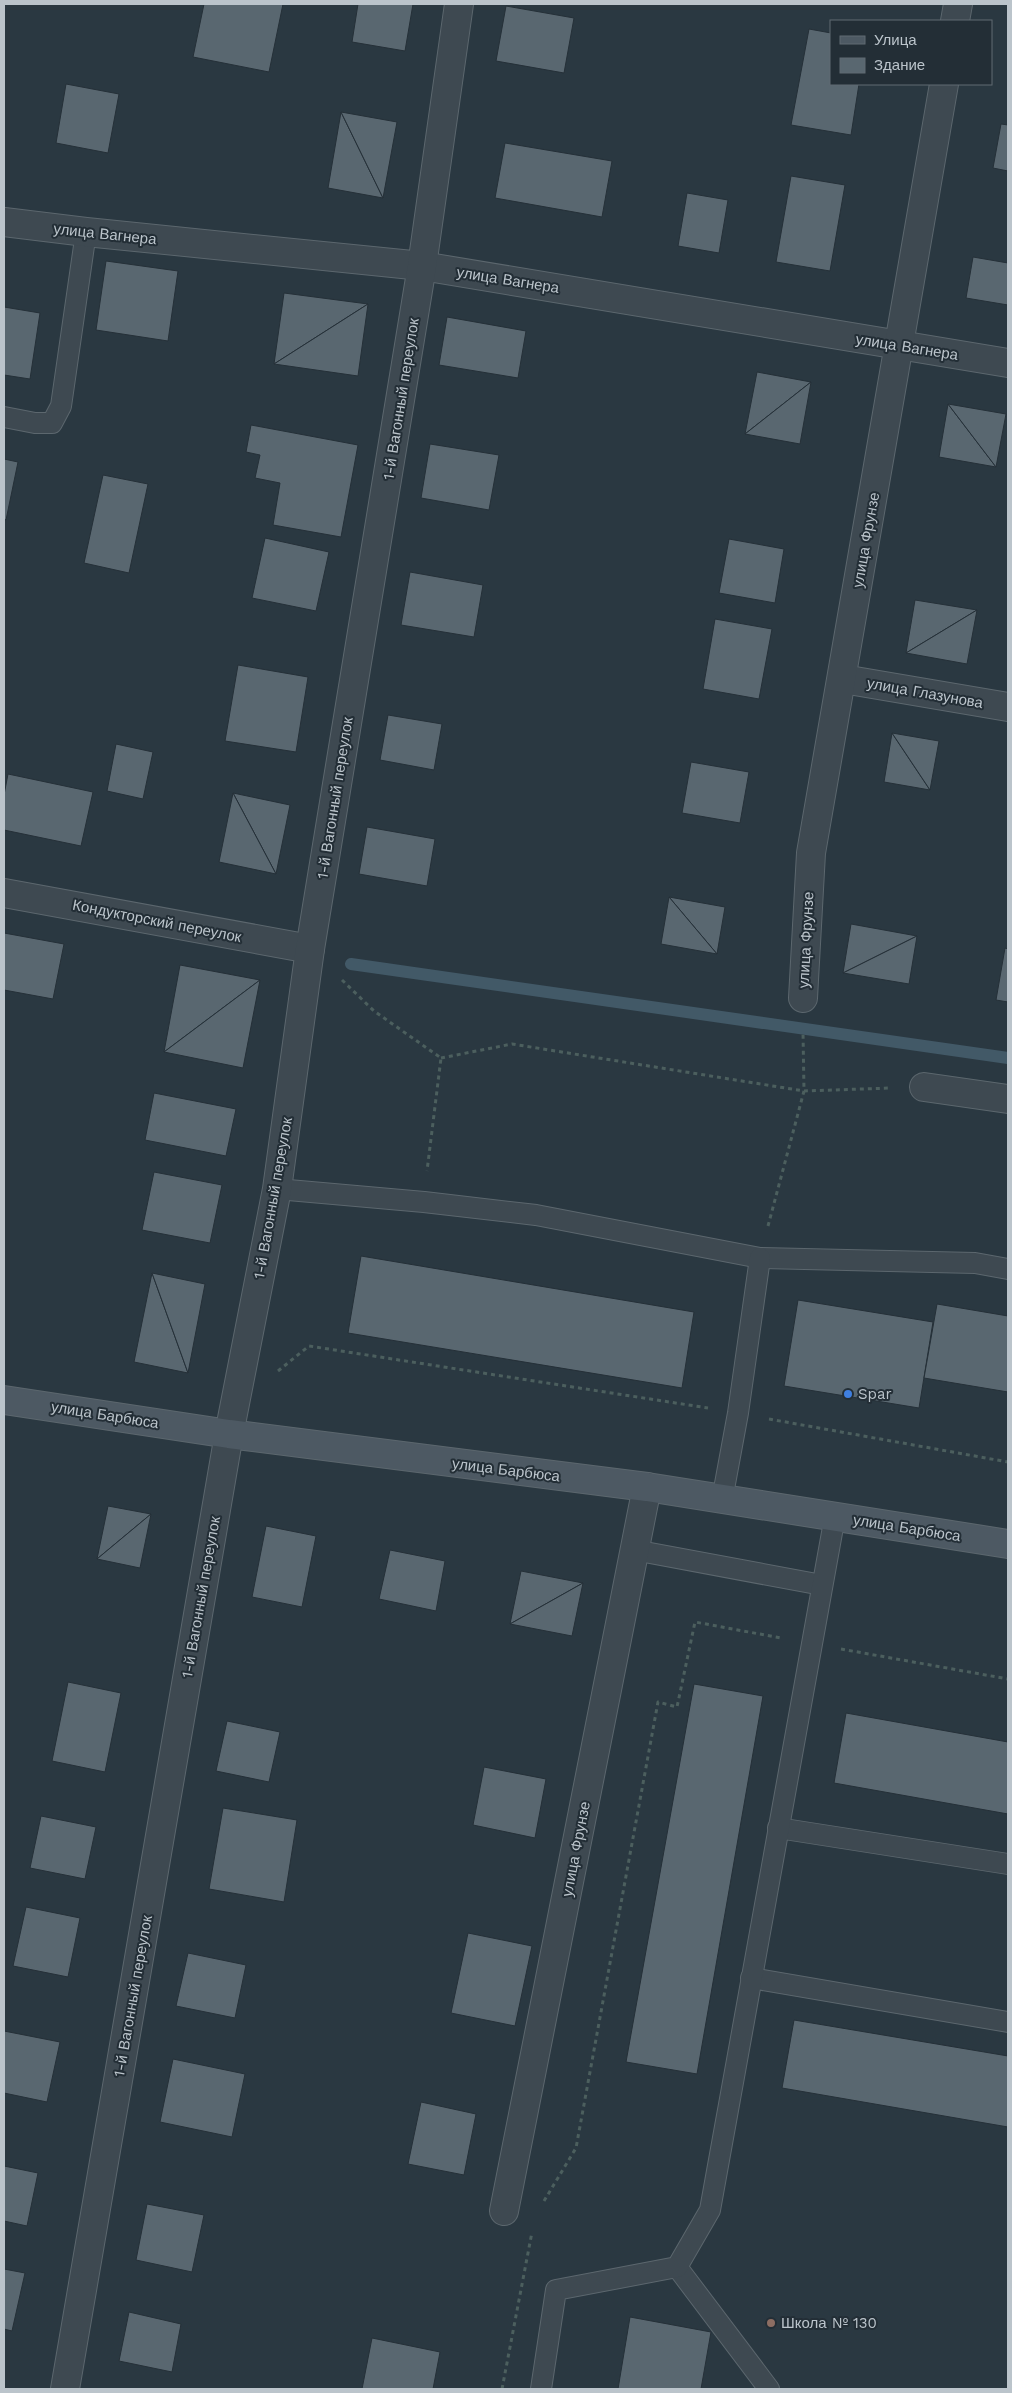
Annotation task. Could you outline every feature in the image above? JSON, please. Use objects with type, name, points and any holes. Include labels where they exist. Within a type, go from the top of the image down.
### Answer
[{"type":"street","name":"1-й Вагонный переулок","points":[[65,2389],[229,1434],[277,1189],[310,950],[422,266],[459,4]]},
{"type":"street","points":[[955,20],[958,4]]},
{"type":"street","name":"улица Фрунзе","points":[[803,998],[811,853],[843,679],[944,85]]},
{"type":"street","name":"улица Вагнера","points":[[4,222],[422,266],[1008,363]]},
{"type":"street","name":"улица Глазунова","points":[[843,679],[1008,707]]},
{"type":"street","name":"Кондукторский переулок","points":[[4,892],[310,950]]},
{"type":"street","points":[[924,1087],[1008,1099]]},
{"type":"street","name":"улица Барбюса","points":[[4,1400],[229,1434],[647,1488],[1008,1544]]},
{"type":"street","name":"улица Фрунзе","points":[[504,2211],[647,1488]]},
{"type":"lane","points":[[4,417],[35,423],[52,423],[61,406],[86,232]]},
{"type":"lane","points":[[277,1189],[424,1202],[536,1215],[760,1258],[975,1263],[1008,1269]]},
{"type":"lane","points":[[722,1500],[738,1413],[760,1258]]},
{"type":"lane","points":[[541,2389],[556,2290],[677,2267],[710,2210],[835,1516]]},
{"type":"lane","points":[[634,1550],[822,1585]]},
{"type":"lane","points":[[778,1828],[1008,1864]]},
{"type":"lane","points":[[751,1978],[1008,2022]]},
{"type":"lane","points":[[677,2267],[769,2389]]},
{"type":"path","points":[[310,950],[374,1011],[442,1058],[512,1044],[804,1091],[924,1087]]},
{"type":"path","points":[[760,1258],[804,1091],[803,998]]},
{"type":"path","points":[[424,1202],[442,1058]]},
{"type":"path","points":[[235,1404],[309,1346],[738,1413],[1008,1462]]},
{"type":"path","points":[[502,2389],[536,2214],[576,2148],[658,1702],[677,1706],[695,1622],[1008,1679]]},
{"type":"path","points":[[504,2211],[536,2214]]},
{"type":"building","points":[[204,4],[283,4],[269,72],[193,57]]},
{"type":"building","points":[[358,4],[413,4],[405,51],[352,42]]},
{"type":"building","points":[[506,6],[574,18],[564,73],[496,61]]},
{"type":"building","points":[[809,29],[830,33],[830,85],[859,85],[851,135],[791,125]]},
{"type":"building","points":[[66,84],[119,94],[108,153],[56,143]]},
{"type":"building","points":[[341,112],[383,198],[328,188]]},
{"type":"building","points":[[341,112],[397,122],[383,198]]},
{"type":"building","points":[[1001,124],[1008,125],[1008,171],[993,168]]},
{"type":"building","points":[[505,143],[612,161],[602,217],[495,198]]},
{"type":"building","points":[[791,176],[845,185],[830,271],[776,262]]},
{"type":"building","points":[[687,193],[728,200],[719,253],[678,246]]},
{"type":"building","points":[[973,257],[1008,263],[1008,305],[966,298]]},
{"type":"building","points":[[106,261],[178,271],[168,341],[96,330]]},
{"type":"building","points":[[284,293],[368,304],[274,364]]},
{"type":"building","points":[[368,304],[358,376],[274,364]]},
{"type":"building","points":[[4,307],[40,313],[30,379],[4,375]]},
{"type":"building","points":[[447,317],[526,331],[518,378],[439,365]]},
{"type":"building","points":[[757,372],[811,382],[745,434]]},
{"type":"building","points":[[811,382],[800,444],[745,434]]},
{"type":"building","points":[[948,404],[996,467],[939,457]]},
{"type":"building","points":[[948,404],[1006,414],[996,467]]},
{"type":"building","points":[[251,425],[358,445],[341,537],[273,525],[280,483],[255,478],[260,455],[246,452]]},
{"type":"building","points":[[430,444],[499,455],[489,510],[421,498]]},
{"type":"building","points":[[4,459],[18,462],[6,520],[4,519]]},
{"type":"building","points":[[103,475],[148,484],[129,573],[84,563]]},
{"type":"building","points":[[265,538],[329,552],[316,611],[252,598]]},
{"type":"building","points":[[729,539],[784,549],[775,603],[719,593]]},
{"type":"building","points":[[410,572],[483,585],[474,637],[401,625]]},
{"type":"building","points":[[915,600],[977,610],[906,653]]},
{"type":"building","points":[[977,610],[967,664],[906,653]]},
{"type":"building","points":[[715,619],[772,629],[759,699],[703,689]]},
{"type":"building","points":[[238,665],[308,677],[296,752],[225,741]]},
{"type":"building","points":[[388,715],[442,724],[434,770],[380,760]]},
{"type":"building","points":[[892,733],[930,790],[884,782]]},
{"type":"building","points":[[892,733],[939,741],[930,790]]},
{"type":"building","points":[[116,744],[153,752],[143,799],[107,791]]},
{"type":"building","points":[[691,762],[749,772],[740,823],[682,813]]},
{"type":"building","points":[[8,774],[93,792],[81,846],[4,830],[4,795]]},
{"type":"building","points":[[233,793],[290,805],[276,874]]},
{"type":"building","points":[[233,793],[276,874],[219,862]]},
{"type":"building","points":[[367,827],[435,839],[427,886],[359,874]]},
{"type":"building","points":[[669,897],[725,907],[717,954]]},
{"type":"building","points":[[669,897],[717,954],[661,944]]},
{"type":"building","points":[[851,924],[917,936],[843,973]]},
{"type":"building","points":[[4,933],[64,944],[53,999],[4,990]]},
{"type":"building","points":[[917,936],[909,984],[843,973]]},
{"type":"building","points":[[1005,948],[1008,949],[1008,1002],[996,1000]]},
{"type":"building","points":[[180,965],[260,980],[164,1052]]},
{"type":"building","points":[[260,980],[243,1068],[164,1052]]},
{"type":"building","points":[[154,1093],[236,1109],[226,1156],[145,1140]]},
{"type":"building","points":[[154,1172],[222,1185],[210,1243],[142,1230]]},
{"type":"building","points":[[361,1256],[694,1312],[682,1388],[348,1333]]},
{"type":"building","points":[[152,1273],[188,1373],[134,1362]]},
{"type":"building","points":[[152,1273],[205,1284],[188,1373]]},
{"type":"building","points":[[798,1300],[933,1322],[919,1408],[784,1386]]},
{"type":"building","points":[[937,1304],[1008,1316],[1008,1392],[924,1378]]},
{"type":"building","points":[[108,1506],[151,1514],[97,1559]]},
{"type":"building","points":[[151,1514],[140,1568],[97,1559]]},
{"type":"building","points":[[266,1526],[316,1536],[302,1607],[252,1597]]},
{"type":"building","points":[[390,1550],[445,1561],[436,1611],[379,1599]]},
{"type":"building","points":[[521,1571],[583,1583],[510,1624]]},
{"type":"building","points":[[583,1583],[572,1636],[510,1624]]},
{"type":"building","points":[[68,1682],[121,1693],[105,1772],[52,1761]]},
{"type":"building","points":[[694,1684],[763,1696],[697,2074],[626,2062]]},
{"type":"building","points":[[846,1713],[1008,1742],[1008,1814],[834,1783]]},
{"type":"building","points":[[227,1721],[280,1732],[269,1782],[216,1771]]},
{"type":"building","points":[[484,1767],[546,1779],[535,1838],[473,1825]]},
{"type":"building","points":[[223,1808],[297,1820],[284,1902],[209,1889]]},
{"type":"building","points":[[41,1816],[96,1827],[85,1879],[30,1868]]},
{"type":"building","points":[[26,1907],[80,1918],[68,1977],[13,1966]]},
{"type":"building","points":[[468,1933],[532,1946],[515,2026],[451,2013]]},
{"type":"building","points":[[188,1953],[246,1965],[235,2018],[176,2006]]},
{"type":"building","points":[[794,2020],[1008,2056],[1008,2127],[782,2088]]},
{"type":"building","points":[[4,2031],[60,2042],[47,2102],[4,2093]]},
{"type":"building","points":[[173,2059],[245,2074],[232,2137],[160,2122]]},
{"type":"building","points":[[421,2102],[476,2114],[464,2175],[408,2164]]},
{"type":"building","points":[[4,2166],[38,2173],[27,2226],[4,2221]]},
{"type":"building","points":[[147,2204],[204,2215],[192,2272],[136,2260]]},
{"type":"building","points":[[4,2269],[25,2273],[12,2331],[4,2329]]},
{"type":"building","points":[[129,2312],[181,2324],[172,2372],[119,2361]]},
{"type":"building","points":[[630,2317],[711,2332],[701,2389],[618,2389]]},
{"type":"building","points":[[372,2338],[440,2352],[433,2389],[362,2389]]},
{"type":"waterway","points":[[351,964],[1008,1058]]},
{"type":"place","name":"Spar","points":[[848,1394]]},
{"type":"place","name":"Школа № 130","points":[[771,2323]]}]
